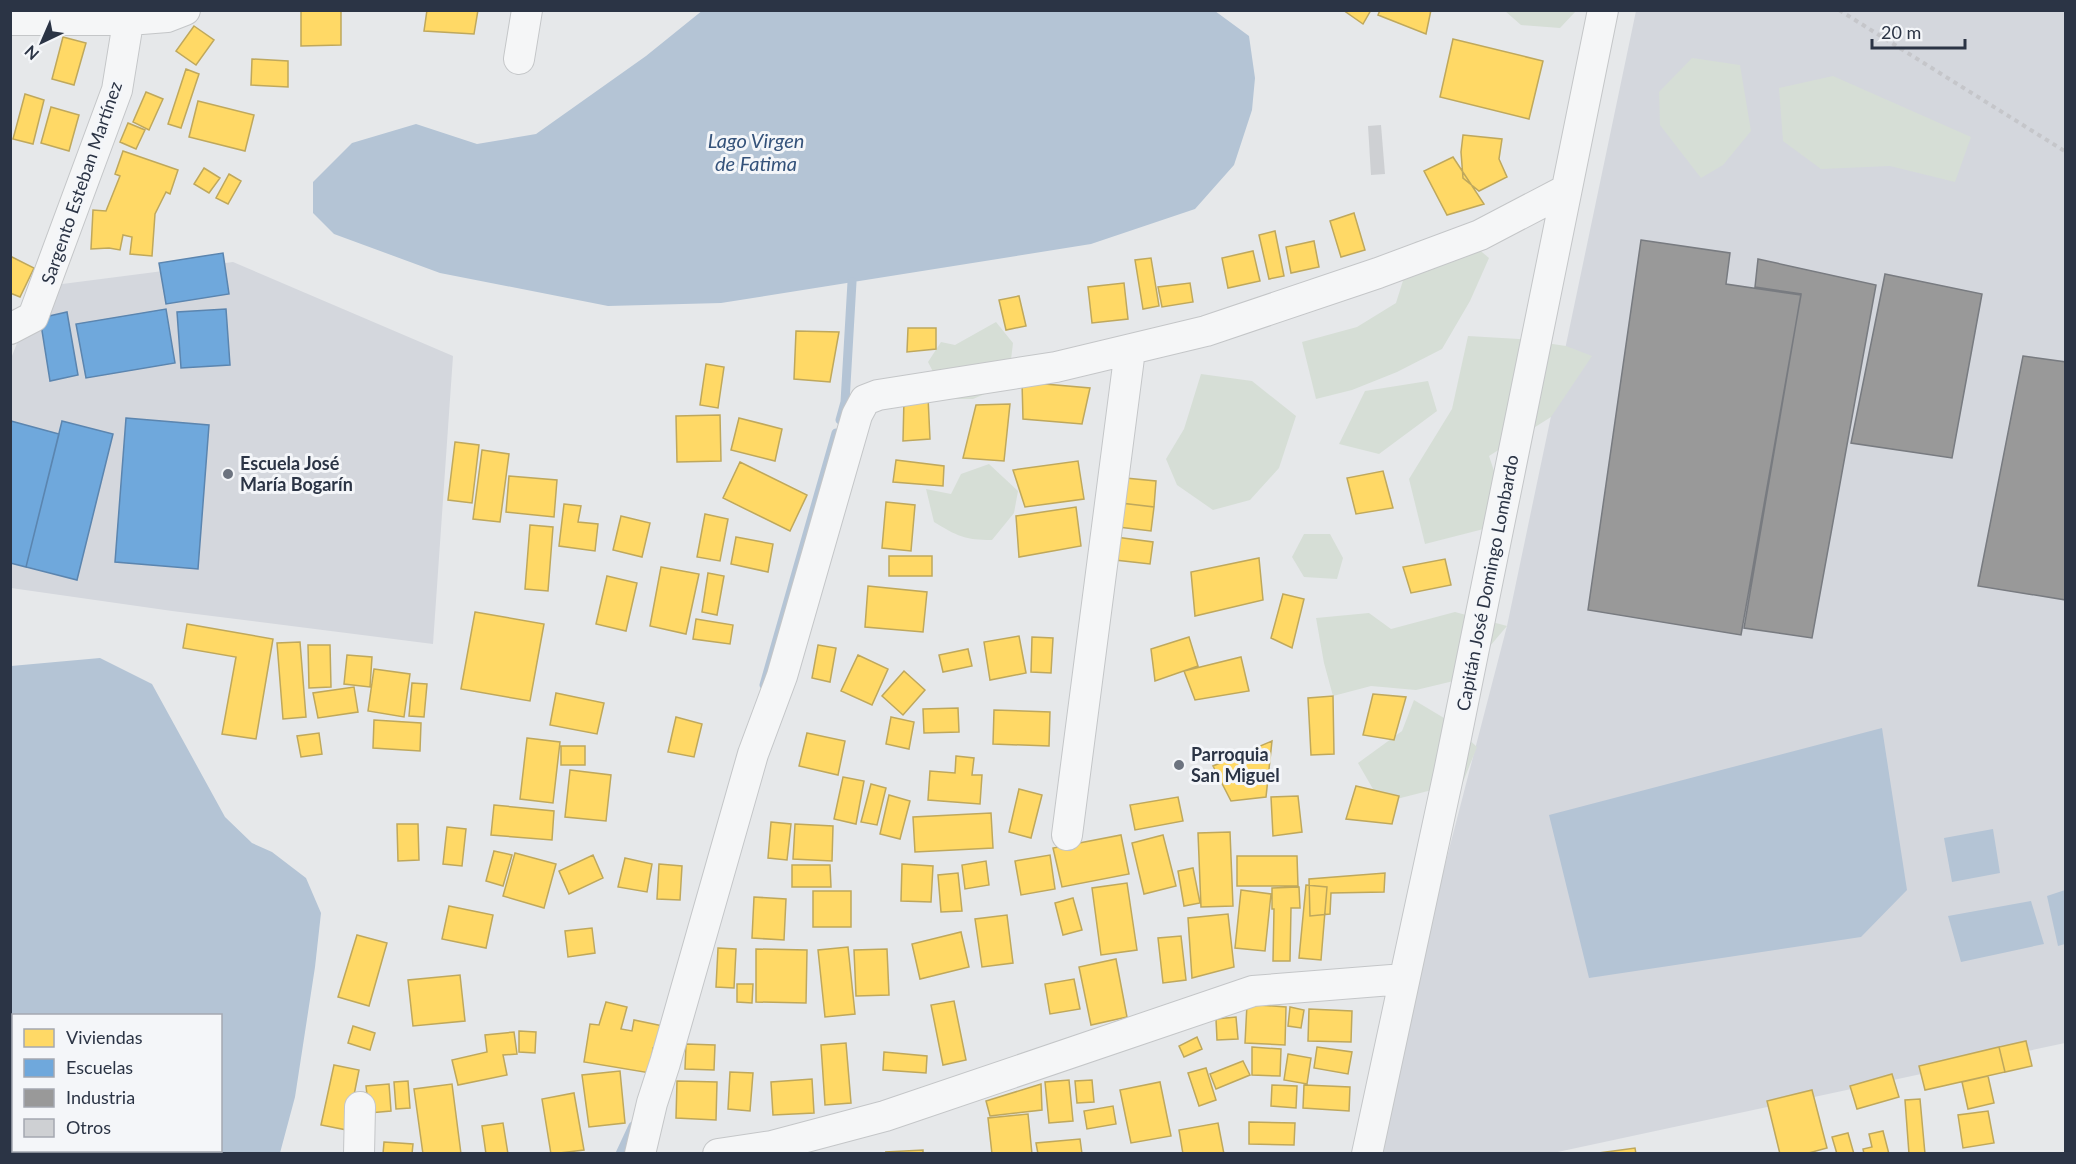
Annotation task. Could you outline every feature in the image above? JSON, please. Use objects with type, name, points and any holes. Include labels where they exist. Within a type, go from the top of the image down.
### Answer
[{"type":"street","points":[[10,20],[130,15],[167,17],[185,10]]},
{"type":"street","points":[[519,59],[528,10]]},
{"type":"street","name":"Capitán José Domingo Lombardo","points":[[1367,1154],[1449,772],[1603,10]]},
{"type":"street","name":"Sargento Esteban Martínez","points":[[22,323],[117,90],[130,15]]},
{"type":"street","points":[[640,1154],[652,1103],[753,754],[782,676],[857,415],[865,400],[878,395],[1056,367],[1206,331],[1378,273],[1480,235],[1566,190]]},
{"type":"street","points":[[1067,835],[1130,350]]},
{"type":"street","points":[[718,1154],[772,1146],[885,1116],[1254,991],[1404,979]]},
{"type":"street","points":[[359,1154],[360,1107]]},
{"type":"path","points":[[1842,11],[2066,152]]},
{"type":"shaded area","points":[[1505,11],[1576,11],[1560,28],[1521,25]]},
{"type":"shaded area","points":[[1636,11],[2065,11],[2065,1043],[1553,1153],[1370,1154],[1507,626]]},
{"type":"shaded area","points":[[1692,58],[1740,65],[1751,131],[1723,165],[1701,178],[1660,125],[1659,92]]},
{"type":"shaded area","points":[[1833,76],[1971,137],[1955,182],[1890,166],[1821,169],[1783,141],[1779,88]]},
{"type":"shaded area","points":[[1457,231],[1489,258],[1470,301],[1442,349],[1397,372],[1352,390],[1316,399],[1302,342],[1357,327],[1396,303],[1415,242]]},
{"type":"shaded area","name":"Escuela José María Bogarín","points":[[233,262],[453,356],[433,644],[11,588],[10,361],[39,287]]},
{"type":"shaded area","points":[[996,322],[1013,343],[1008,384],[973,399],[947,399],[928,362],[941,342],[955,345]]},
{"type":"shaded area","points":[[1468,336],[1519,339],[1566,346],[1592,356],[1551,417],[1489,456],[1511,522],[1425,544],[1409,479],[1452,409]]},
{"type":"shaded area","points":[[1201,374],[1252,381],[1296,416],[1279,468],[1250,500],[1213,510],[1177,485],[1166,459],[1184,429]]},
{"type":"shaded area","points":[[1428,381],[1437,411],[1379,454],[1339,444],[1365,391]]},
{"type":"shaded area","points":[[989,464],[1018,491],[1014,513],[992,540],[962,536],[934,522],[926,489],[951,494],[961,474]]},
{"type":"shaded area","points":[[1304,534],[1330,534],[1343,558],[1337,579],[1304,577],[1292,557]]},
{"type":"shaded area","points":[[1455,612],[1507,626],[1462,679],[1416,690],[1371,686],[1333,696],[1316,618],[1369,613],[1391,629]]},
{"type":"shaded area","points":[[1414,700],[1449,721],[1477,747],[1461,787],[1428,791],[1381,803],[1358,763],[1402,731]]},
{"type":"water","name":"Lago Virgen de Fatima","points":[[703,10],[1215,11],[1249,36],[1255,78],[1252,110],[1234,165],[1195,209],[1091,244],[721,303],[608,306],[440,273],[334,234],[313,213],[313,182],[352,143],[416,124],[477,144],[536,134],[646,56]]},
{"type":"water","points":[[100,658],[152,684],[225,817],[252,843],[272,852],[306,878],[321,913],[295,1097],[280,1153],[11,1153],[11,666]]},
{"type":"water","points":[[1882,728],[1907,890],[1861,937],[1589,978],[1549,815]]},
{"type":"water","points":[[1993,829],[2000,873],[1952,882],[1944,838]]},
{"type":"water","points":[[2065,890],[2065,944],[2058,946],[2047,896]]},
{"type":"water","points":[[2031,901],[2044,944],[1961,962],[1948,916]]},
{"type":"building: Viviendas","points":[[301,10],[341,10],[341,45],[301,46]]},
{"type":"building: Viviendas","points":[[427,10],[478,10],[474,34],[424,31]]},
{"type":"building: Viviendas","points":[[1343,10],[1371,10],[1363,24]]},
{"type":"building: Viviendas","points":[[1380,10],[1431,10],[1426,34],[1378,15]]},
{"type":"building: Viviendas","points":[[194,26],[214,40],[196,65],[176,51]]},
{"type":"building: Viviendas","points":[[63,37],[86,43],[74,85],[52,79]]},
{"type":"building: Viviendas","points":[[1453,39],[1543,61],[1529,119],[1440,97]]},
{"type":"building: Viviendas","points":[[252,59],[288,61],[288,87],[251,85]]},
{"type":"building: Viviendas","points":[[186,69],[199,74],[181,128],[168,124]]},
{"type":"building: Viviendas","points":[[146,92],[163,99],[149,130],[133,122]]},
{"type":"building: Viviendas","points":[[25,94],[44,100],[33,144],[13,139]]},
{"type":"building: Viviendas","points":[[198,101],[254,115],[245,151],[189,137]]},
{"type":"building: Viviendas","points":[[51,107],[79,115],[69,151],[41,143]]},
{"type":"building: Viviendas","points":[[128,123],[145,130],[136,149],[120,142]]},
{"type":"building: Viviendas","points":[[1463,135],[1502,139],[1499,159],[1507,177],[1479,191],[1463,178],[1461,152]]},
{"type":"building: Viviendas","points":[[123,151],[178,170],[170,194],[166,192],[155,214],[152,256],[130,254],[132,237],[123,235],[120,250],[91,249],[93,210],[106,211],[120,176],[115,174]]},
{"type":"building: Viviendas","points":[[1453,157],[1484,204],[1447,215],[1424,171]]},
{"type":"building: Viviendas","points":[[204,168],[220,178],[209,193],[194,184]]},
{"type":"building: Viviendas","points":[[229,174],[241,181],[228,204],[216,198]]},
{"type":"building: Viviendas","points":[[1354,213],[1365,250],[1341,257],[1330,221]]},
{"type":"building: Viviendas","points":[[1275,231],[1284,276],[1269,279],[1259,235]]},
{"type":"building: Viviendas","points":[[1314,241],[1319,267],[1291,273],[1286,247]]},
{"type":"building: Viviendas","points":[[1253,251],[1260,281],[1228,288],[1222,258]]},
{"type":"building: Viviendas","points":[[10,256],[34,268],[20,297],[10,293]]},
{"type":"building: Viviendas","points":[[1151,258],[1159,306],[1143,309],[1135,260]]},
{"type":"building: Viviendas","points":[[1124,283],[1128,319],[1092,323],[1088,287]]},
{"type":"building: Viviendas","points":[[1190,283],[1193,302],[1162,307],[1158,287]]},
{"type":"building: Viviendas","points":[[1019,296],[1026,326],[1006,330],[999,300]]},
{"type":"building: Viviendas","points":[[908,328],[936,328],[936,349],[907,352]]},
{"type":"building: Viviendas","points":[[796,331],[839,332],[830,382],[794,379]]},
{"type":"building: Viviendas","points":[[706,364],[724,367],[718,408],[700,405]]},
{"type":"building: Viviendas","points":[[1022,382],[1090,388],[1082,424],[1023,419]]},
{"type":"building: Viviendas","points":[[928,397],[930,439],[903,441],[904,398]]},
{"type":"building: Viviendas","points":[[1010,404],[1004,461],[963,458],[976,405]]},
{"type":"building: Viviendas","points":[[720,415],[721,461],[677,462],[676,416]]},
{"type":"building: Viviendas","points":[[739,418],[782,429],[775,461],[731,450]]},
{"type":"building: Viviendas","points":[[455,442],[479,445],[472,503],[448,500]]},
{"type":"building: Viviendas","points":[[482,450],[509,454],[500,522],[473,519]]},
{"type":"building: Viviendas","points":[[896,460],[944,466],[943,486],[893,482]]},
{"type":"building: Viviendas","points":[[1078,461],[1084,499],[1025,507],[1013,470]]},
{"type":"building: Viviendas","points":[[740,462],[807,495],[790,531],[723,498]]},
{"type":"building: Viviendas","points":[[1383,471],[1393,508],[1356,514],[1347,478]]},
{"type":"building: Viviendas","points":[[509,476],[557,480],[554,517],[506,512]]},
{"type":"building: Viviendas","points":[[1115,477],[1156,481],[1154,507],[1112,502]]},
{"type":"building: Viviendas","points":[[886,502],[915,505],[911,551],[882,548]]},
{"type":"building: Viviendas","points":[[1112,502],[1154,507],[1151,531],[1110,526]]},
{"type":"building: Viviendas","points":[[564,504],[581,506],[578,522],[598,524],[595,551],[559,546]]},
{"type":"building: Viviendas","points":[[1076,507],[1081,546],[1019,557],[1016,516]]},
{"type":"building: Viviendas","points":[[705,514],[728,519],[720,561],[697,557]]},
{"type":"building: Viviendas","points":[[621,516],[650,523],[642,557],[613,550]]},
{"type":"building: Viviendas","points":[[530,525],[553,527],[548,591],[525,589]]},
{"type":"building: Viviendas","points":[[1108,536],[1153,542],[1150,564],[1106,559]]},
{"type":"building: Viviendas","points":[[736,537],[773,544],[768,572],[731,564]]},
{"type":"building: Viviendas","points":[[889,556],[932,556],[932,576],[889,576]]},
{"type":"building: Viviendas","points":[[1259,558],[1263,600],[1195,616],[1191,572]]},
{"type":"building: Viviendas","points":[[1445,559],[1451,585],[1411,593],[1403,567]]},
{"type":"building: Viviendas","points":[[661,567],[699,574],[686,634],[650,626]]},
{"type":"building: Viviendas","points":[[708,573],[724,576],[717,615],[702,612]]},
{"type":"building: Viviendas","points":[[607,576],[637,583],[626,631],[596,624]]},
{"type":"building: Viviendas","points":[[868,586],[927,592],[923,632],[865,627]]},
{"type":"building: Viviendas","points":[[1283,594],[1304,599],[1292,648],[1271,638]]},
{"type":"building: Viviendas","points":[[475,612],[544,624],[530,701],[461,689]]},
{"type":"building: Viviendas","points":[[696,619],[733,625],[730,644],[693,639]]},
{"type":"building: Viviendas","points":[[187,624],[273,639],[256,739],[222,734],[236,657],[183,648]]},
{"type":"building: Viviendas","points":[[1019,636],[1026,673],[990,680],[984,642]]},
{"type":"building: Viviendas","points":[[1032,637],[1053,638],[1051,673],[1031,672]]},
{"type":"building: Viviendas","points":[[1189,637],[1198,666],[1155,681],[1151,649]]},
{"type":"building: Viviendas","points":[[300,642],[306,717],[283,719],[277,643]]},
{"type":"building: Viviendas","points":[[308,645],[330,645],[331,687],[309,688]]},
{"type":"building: Viviendas","points":[[818,645],[836,648],[830,682],[812,678]]},
{"type":"building: Viviendas","points":[[968,649],[972,666],[943,672],[939,655]]},
{"type":"building: Viviendas","points":[[347,655],[372,657],[370,687],[344,684]]},
{"type":"building: Viviendas","points":[[858,655],[888,669],[872,705],[841,691]]},
{"type":"building: Viviendas","points":[[1241,657],[1249,691],[1195,700],[1184,671]]},
{"type":"building: Viviendas","points":[[374,669],[410,674],[404,717],[368,711]]},
{"type":"building: Viviendas","points":[[904,671],[925,690],[903,715],[882,696]]},
{"type":"building: Viviendas","points":[[412,683],[427,684],[424,717],[409,716]]},
{"type":"building: Viviendas","points":[[354,687],[358,712],[318,718],[313,693]]},
{"type":"building: Viviendas","points":[[556,693],[604,703],[597,734],[550,725]]},
{"type":"building: Viviendas","points":[[1373,694],[1406,697],[1394,740],[1363,735]]},
{"type":"building: Viviendas","points":[[1333,696],[1334,754],[1311,755],[1308,698]]},
{"type":"building: Viviendas","points":[[958,708],[959,732],[924,733],[923,709]]},
{"type":"building: Viviendas","points":[[994,710],[1050,712],[1049,746],[993,744]]},
{"type":"building: Viviendas","points":[[676,717],[702,724],[694,757],[668,752]]},
{"type":"building: Viviendas","points":[[891,717],[914,722],[909,749],[886,744]]},
{"type":"building: Viviendas","points":[[374,720],[421,723],[420,751],[373,748]]},
{"type":"building: Viviendas","points":[[319,733],[322,754],[301,757],[297,736]]},
{"type":"building: Viviendas","points":[[807,733],[845,741],[838,775],[799,766]]},
{"type":"building: Viviendas","points":[[527,738],[560,742],[553,803],[520,799]]},
{"type":"building: Viviendas","points":[[1272,741],[1266,797],[1231,801],[1213,766]]},
{"type":"building: Viviendas","points":[[561,746],[585,746],[585,765],[561,765]]},
{"type":"building: Viviendas","points":[[956,756],[974,758],[972,775],[982,775],[980,804],[928,800],[930,771],[955,773]]},
{"type":"building: Viviendas","points":[[570,770],[611,775],[606,821],[565,817]]},
{"type":"building: Viviendas","points":[[843,777],[864,781],[856,824],[834,819]]},
{"type":"building: Viviendas","points":[[871,784],[886,788],[877,825],[861,822]]},
{"type":"building: Viviendas","points":[[1356,786],[1399,796],[1392,824],[1346,819]]},
{"type":"building: Viviendas","points":[[1019,789],[1042,795],[1031,838],[1009,832]]},
{"type":"building: Viviendas","points":[[889,795],[910,801],[900,839],[880,834]]},
{"type":"building: Viviendas","points":[[1298,796],[1302,832],[1273,836],[1271,797]]},
{"type":"building: Viviendas","points":[[1178,797],[1183,821],[1135,830],[1130,805]]},
{"type":"building: Viviendas","points":[[494,805],[554,811],[552,840],[491,835]]},
{"type":"building: Viviendas","points":[[991,813],[993,848],[915,852],[913,817]]},
{"type":"building: Viviendas","points":[[771,822],[791,824],[787,860],[768,858]]},
{"type":"building: Viviendas","points":[[397,824],[418,824],[419,860],[398,861]]},
{"type":"building: Viviendas","points":[[795,824],[833,826],[832,861],[793,859]]},
{"type":"building: Viviendas","points":[[447,827],[466,829],[462,866],[443,864]]},
{"type":"building: Viviendas","points":[[1230,832],[1233,906],[1201,907],[1198,833]]},
{"type":"building: Viviendas","points":[[1121,835],[1129,874],[1062,887],[1053,848]]},
{"type":"building: Viviendas","points":[[1163,835],[1176,886],[1144,894],[1132,843]]},
{"type":"building: Viviendas","points":[[494,851],[512,855],[503,886],[486,881]]},
{"type":"building: Viviendas","points":[[515,853],[556,864],[544,908],[503,896]]},
{"type":"building: Viviendas","points":[[593,855],[603,878],[569,894],[559,871]]},
{"type":"building: Viviendas","points":[[1050,855],[1055,889],[1021,895],[1015,861]]},
{"type":"building: Viviendas","points":[[1237,856],[1297,856],[1298,886],[1237,886]]},
{"type":"building: Viviendas","points":[[625,858],[652,864],[647,892],[618,887]]},
{"type":"building: Viviendas","points":[[986,861],[989,885],[965,889],[962,865]]},
{"type":"building: Viviendas","points":[[659,864],[682,866],[680,900],[657,899]]},
{"type":"building: Viviendas","points":[[902,864],[933,866],[931,902],[901,901]]},
{"type":"building: Viviendas","points":[[792,865],[830,865],[831,887],[792,887]]},
{"type":"building: Viviendas","points":[[1193,868],[1200,903],[1184,906],[1178,871]]},
{"type":"building: Viviendas","points":[[958,873],[962,911],[941,912],[938,875]]},
{"type":"building: Viviendas","points":[[1385,873],[1384,892],[1331,893],[1330,914],[1310,916],[1309,879]]},
{"type":"building: Viviendas","points":[[1127,883],[1137,950],[1101,955],[1092,888]]},
{"type":"building: Viviendas","points":[[1306,885],[1327,887],[1321,960],[1299,958]]},
{"type":"building: Viviendas","points":[[1299,887],[1300,908],[1291,908],[1290,961],[1273,961],[1272,888]]},
{"type":"building: Viviendas","points":[[1241,890],[1271,894],[1265,951],[1235,948]]},
{"type":"building: Viviendas","points":[[813,891],[851,891],[851,927],[813,927]]},
{"type":"building: Viviendas","points":[[754,897],[786,899],[784,940],[752,938]]},
{"type":"building: Viviendas","points":[[1073,898],[1082,930],[1063,935],[1055,903]]},
{"type":"building: Viviendas","points":[[449,906],[493,915],[486,948],[442,939]]},
{"type":"building: Viviendas","points":[[1228,914],[1234,967],[1192,978],[1188,918]]},
{"type":"building: Viviendas","points":[[1007,915],[1013,963],[982,967],[975,919]]},
{"type":"building: Viviendas","points":[[592,928],[595,953],[568,957],[565,931]]},
{"type":"building: Viviendas","points":[[961,932],[969,967],[920,979],[912,944]]},
{"type":"building: Viviendas","points":[[357,935],[387,943],[369,1006],[338,997]]},
{"type":"building: Viviendas","points":[[1181,936],[1186,980],[1163,983],[1158,938]]},
{"type":"building: Viviendas","points":[[848,947],[855,1014],[825,1017],[818,950]]},
{"type":"building: Viviendas","points":[[718,948],[736,949],[734,988],[716,987]]},
{"type":"building: Viviendas","points":[[756,949],[807,950],[806,1003],[756,1002]]},
{"type":"building: Viviendas","points":[[887,949],[889,995],[856,996],[854,950]]},
{"type":"building: Viviendas","points":[[1116,959],[1127,1017],[1091,1025],[1079,967]]},
{"type":"building: Viviendas","points":[[460,975],[465,1021],[413,1026],[408,980]]},
{"type":"building: Viviendas","points":[[1074,979],[1080,1009],[1050,1014],[1045,984]]},
{"type":"building: Viviendas","points":[[737,984],[753,984],[752,1003],[737,1002]]},
{"type":"building: Viviendas","points":[[954,1001],[966,1060],[943,1065],[931,1005]]},
{"type":"building: Viviendas","points":[[606,1002],[627,1007],[621,1029],[632,1031],[634,1020],[668,1027],[663,1050],[653,1048],[650,1073],[584,1062],[590,1024],[599,1025]]},
{"type":"building: Viviendas","points":[[1247,1004],[1286,1007],[1285,1045],[1245,1043]]},
{"type":"building: Viviendas","points":[[1290,1007],[1304,1010],[1301,1028],[1288,1026]]},
{"type":"building: Viviendas","points":[[1309,1009],[1352,1011],[1351,1042],[1308,1041]]},
{"type":"building: Viviendas","points":[[1236,1017],[1238,1039],[1217,1040],[1216,1019]]},
{"type":"building: Viviendas","points":[[353,1026],[375,1033],[370,1050],[348,1043]]},
{"type":"building: Viviendas","points":[[519,1031],[536,1032],[535,1053],[519,1052]]},
{"type":"building: Viviendas","points":[[514,1032],[517,1054],[503,1055],[507,1075],[458,1085],[452,1060],[487,1052],[485,1035]]},
{"type":"building: Viviendas","points":[[1197,1037],[1202,1049],[1184,1057],[1179,1046]]},
{"type":"building: Viviendas","points":[[2026,1041],[2032,1066],[2005,1072],[1999,1047]]},
{"type":"building: Viviendas","points":[[846,1043],[851,1103],[825,1105],[821,1045]]},
{"type":"building: Viviendas","points":[[686,1044],[715,1045],[714,1070],[685,1069]]},
{"type":"building: Viviendas","points":[[1252,1047],[1281,1049],[1280,1076],[1252,1075]]},
{"type":"building: Viviendas","points":[[1317,1047],[1352,1052],[1348,1074],[1314,1068]]},
{"type":"building: Viviendas","points":[[1999,1047],[2005,1072],[1925,1090],[1919,1066]]},
{"type":"building: Viviendas","points":[[884,1052],[927,1056],[926,1073],[883,1070]]},
{"type":"building: Viviendas","points":[[1288,1054],[1311,1058],[1307,1084],[1284,1080]]},
{"type":"building: Viviendas","points":[[1243,1061],[1250,1075],[1216,1089],[1210,1074]]},
{"type":"building: Viviendas","points":[[334,1065],[359,1070],[347,1130],[321,1125]]},
{"type":"building: Viviendas","points":[[1206,1068],[1216,1100],[1199,1106],[1188,1073]]},
{"type":"building: Viviendas","points":[[620,1071],[625,1123],[589,1127],[582,1075]]},
{"type":"building: Viviendas","points":[[730,1072],[753,1073],[750,1111],[728,1109]]},
{"type":"building: Viviendas","points":[[1892,1074],[1899,1097],[1857,1109],[1850,1086]]},
{"type":"building: Viviendas","points":[[1988,1076],[1994,1103],[1968,1109],[1962,1082]]},
{"type":"building: Viviendas","points":[[812,1079],[814,1113],[773,1115],[771,1082]]},
{"type":"building: Viviendas","points":[[1069,1080],[1073,1121],[1049,1123],[1045,1082]]},
{"type":"building: Viviendas","points":[[1092,1080],[1094,1102],[1077,1103],[1075,1081]]},
{"type":"building: Viviendas","points":[[408,1081],[410,1108],[396,1109],[394,1082]]},
{"type":"building: Viviendas","points":[[677,1081],[717,1082],[716,1120],[676,1118]]},
{"type":"building: Viviendas","points":[[1160,1082],[1171,1136],[1131,1143],[1120,1090]]},
{"type":"building: Viviendas","points":[[389,1084],[391,1111],[369,1113],[366,1086]]},
{"type":"building: Viviendas","points":[[452,1084],[461,1154],[423,1154],[414,1089]]},
{"type":"building: Viviendas","points":[[1041,1084],[1042,1110],[990,1116],[986,1101]]},
{"type":"building: Viviendas","points":[[1272,1085],[1297,1086],[1296,1108],[1271,1106]]},
{"type":"building: Viviendas","points":[[1304,1085],[1350,1087],[1349,1111],[1303,1108]]},
{"type":"building: Viviendas","points":[[1812,1090],[1827,1148],[1805,1154],[1780,1154],[1767,1101]]},
{"type":"building: Viviendas","points":[[574,1093],[584,1150],[551,1154],[542,1099]]},
{"type":"building: Viviendas","points":[[1920,1099],[1925,1154],[1909,1154],[1905,1100]]},
{"type":"building: Viviendas","points":[[1113,1106],[1116,1124],[1087,1129],[1084,1111]]},
{"type":"building: Viviendas","points":[[1988,1111],[1994,1143],[1963,1148],[1958,1115]]},
{"type":"building: Viviendas","points":[[1028,1114],[1032,1154],[992,1154],[988,1118]]},
{"type":"building: Viviendas","points":[[1249,1122],[1295,1123],[1294,1145],[1249,1144]]},
{"type":"building: Viviendas","points":[[503,1123],[508,1154],[486,1154],[482,1126]]},
{"type":"building: Viviendas","points":[[1218,1123],[1224,1154],[1183,1154],[1179,1130]]},
{"type":"building: Viviendas","points":[[1883,1131],[1889,1154],[1864,1154],[1863,1149],[1872,1147],[1869,1134]]},
{"type":"building: Viviendas","points":[[1848,1133],[1854,1154],[1837,1154],[1832,1137]]},
{"type":"building: Viviendas","points":[[1080,1139],[1082,1154],[1038,1154],[1036,1143]]},
{"type":"building: Viviendas","points":[[384,1142],[413,1144],[412,1154],[383,1154]]},
{"type":"building: Viviendas","points":[[1635,1148],[1636,1154],[1599,1154],[1599,1153]]},
{"type":"building: Viviendas","points":[[923,1150],[923,1154],[887,1154],[886,1152]]},
{"type":"building: Escuelas","points":[[223,253],[229,294],[166,304],[159,263]]},
{"type":"building: Escuelas","points":[[166,309],[175,363],[86,378],[76,324]]},
{"type":"building: Escuelas","points":[[226,309],[230,365],[181,368],[177,312]]},
{"type":"building: Escuelas","points":[[67,312],[78,375],[50,381],[40,318]]},
{"type":"building: Escuelas","points":[[126,418],[209,425],[198,569],[115,562]]},
{"type":"building: Escuelas","points":[[11,421],[59,434],[26,567],[10,563]]},
{"type":"building: Escuelas","points":[[62,421],[113,434],[77,580],[26,567]]},
{"type":"building: Industria","points":[[1641,240],[1730,253],[1726,284],[1801,295],[1741,635],[1588,610]]},
{"type":"building: Industria","points":[[1758,259],[1876,285],[1812,638],[1744,628],[1801,294],[1755,287]]},
{"type":"building: Industria","points":[[1885,274],[1982,294],[1952,458],[1851,443]]},
{"type":"building: Industria","points":[[2023,356],[2066,362],[2066,600],[1978,586]]},
{"type":"building: Otros","points":[[1381,125],[1385,174],[1371,175],[1368,126]]},
{"type":"waterway","points":[[840,420],[845,402],[852,282]]},
{"type":"waterway","points":[[764,685],[836,433]]},
{"type":"waterway","points":[[620,1154],[633,1126]]},
{"type":"place","name":"Escuela José María Bogarín","points":[[228,474]]},
{"type":"place","name":"Parroquia San Miguel","points":[[1179,765]]}]
